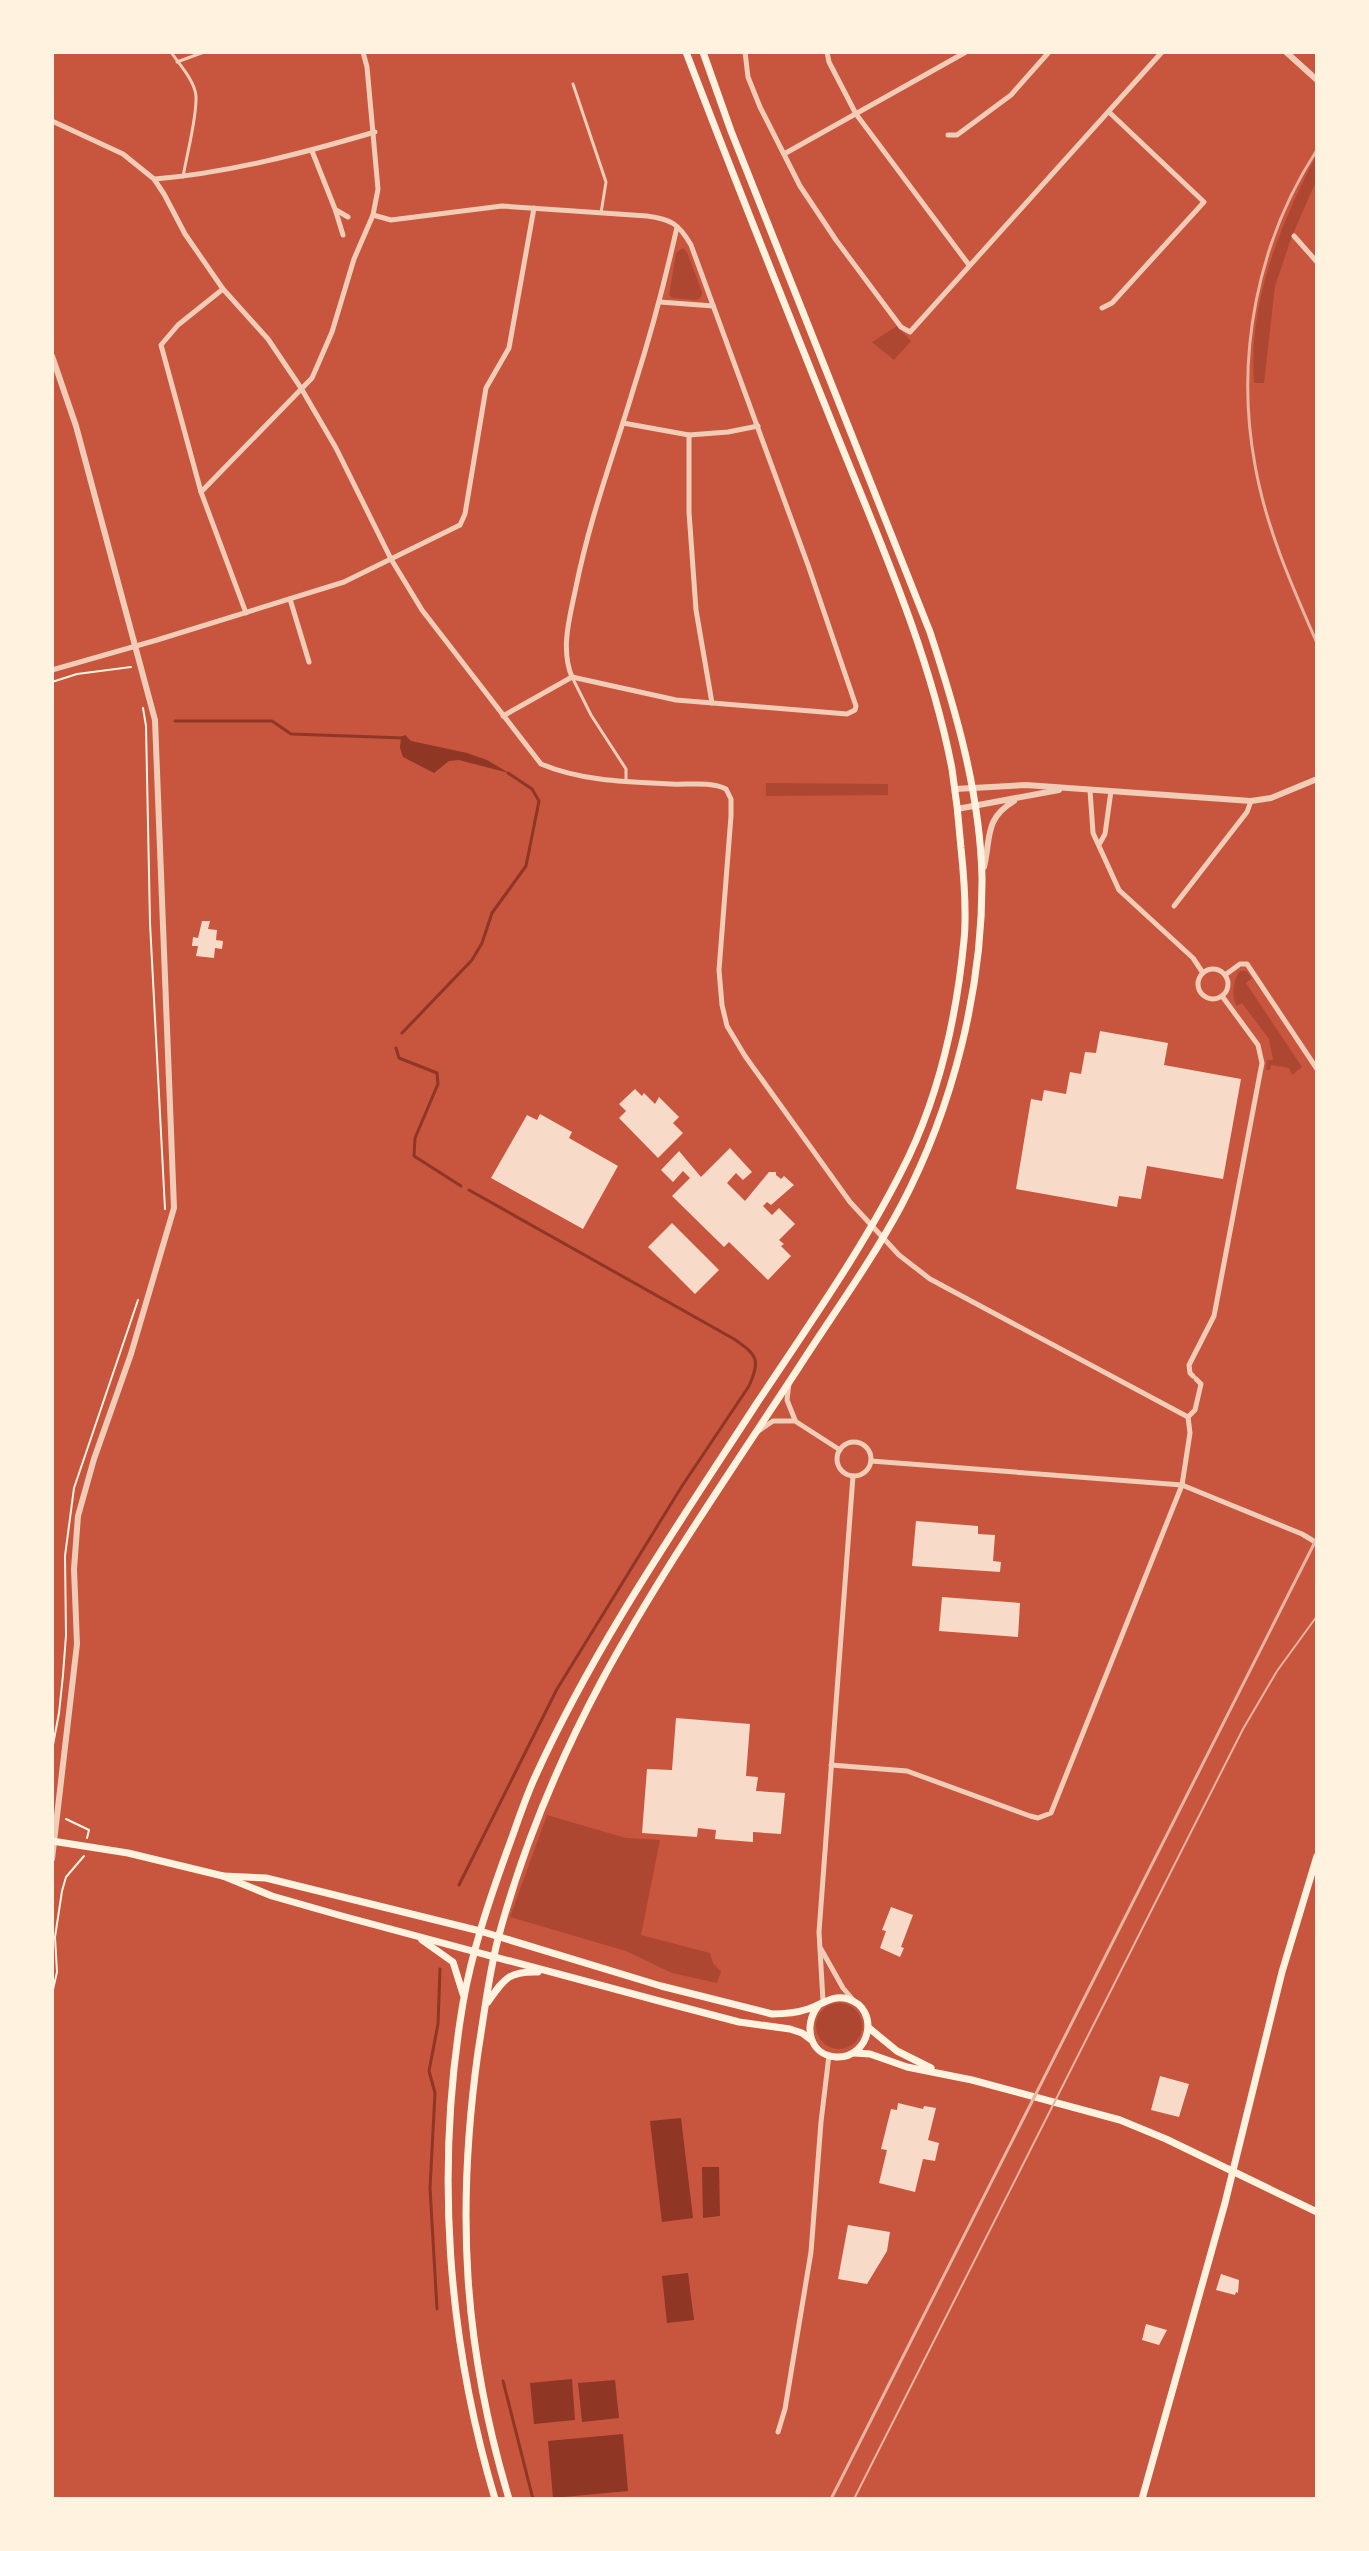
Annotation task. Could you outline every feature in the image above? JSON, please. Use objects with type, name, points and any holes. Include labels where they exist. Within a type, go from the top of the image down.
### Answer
[{"type":"main road","points":[[495,2499],[479,2444],[458,2332],[449,2223],[450,2105],[464,1999],[480,1931],[532,1783],[588,1672],[675,1529],[842,1274],[885,1202],[911,1150],[932,1096],[951,1024],[965,935],[963,870],[955,789],[937,707],[907,614],[686,52]]},
{"type":"main road","points":[[509,2499],[482,2395],[466,2270],[465,2196],[469,2119],[485,2007],[499,1937],[541,1808],[595,1695],[646,1605],[901,1206],[946,1100],[965,1028],[977,956],[982,874],[972,787],[953,702],[930,632],[731,131],[703,52]]},
{"type":"main road","points":[[53,1841],[223,1876],[266,1878],[480,1931],[742,2008],[772,2014],[789,2014],[838,1997],[855,2002],[866,2014],[869,2028],[864,2042],[854,2053]]},
{"type":"main road","points":[[1142,2499],[1233,2171],[1282,1972],[1317,1856]]},
{"type":"main road","points":[[223,1876],[272,1896],[417,1937],[739,2022],[790,2029],[802,2033],[829,2055],[870,2054],[907,2067],[936,2071],[1120,2120],[1317,2212]]},
{"type":"main road","points":[[417,1937],[453,1962],[464,1999]]},
{"type":"main road","points":[[485,2007],[507,1977],[525,1972],[549,1972]]},
{"type":"main road","points":[[812,2041],[809,2025],[820,2004]]},
{"type":"main road","points":[[869,2028],[897,2051],[936,2071]]},
{"type":"street","points":[[201,492],[312,378],[332,332],[354,259],[373,215],[378,189],[375,132],[363,52]]},
{"type":"street","points":[[745,52],[748,77],[800,186],[901,327],[910,332],[1162,52]]},
{"type":"street","points":[[827,52],[829,62],[856,114],[969,265]]},
{"type":"street","points":[[784,154],[966,52]]},
{"type":"street","points":[[948,135],[957,135],[1005,101],[1049,52]]},
{"type":"street","points":[[1286,52],[1317,80]]},
{"type":"street","points":[[1102,308],[1112,303],[1204,202],[1109,112]]},
{"type":"street","points":[[53,124],[123,154],[154,179],[185,234],[223,289],[268,339],[301,388],[336,448],[391,559],[436,631],[541,764],[559,772],[626,782],[715,785],[730,794],[719,970],[727,1026],[745,1056],[850,1202],[899,1255],[930,1279],[1188,1417],[1190,1433],[1182,1485],[1051,1813],[1038,1818],[1030,1816],[907,1771],[831,1765]]},
{"type":"street","points":[[154,179],[183,177],[312,151],[375,132]]},
{"type":"street","points":[[312,151],[343,235]]},
{"type":"street","points":[[373,215],[391,220],[490,207],[534,208],[667,218],[677,226],[691,245],[855,700],[855,710],[847,714],[676,700],[572,677],[503,716]]},
{"type":"street","points":[[52,670],[344,582],[454,528],[463,520],[486,388],[509,348],[534,208]]},
{"type":"street","points":[[335,209],[348,217]]},
{"type":"street","points":[[572,677],[566,649],[584,546],[660,302],[677,226]]},
{"type":"street","points":[[1294,236],[1317,262]]},
{"type":"street","points":[[223,289],[178,325],[161,345],[201,492],[246,613]]},
{"type":"street","points":[[660,302],[713,306]]},
{"type":"street","points":[[52,356],[76,426],[155,720],[174,1208],[78,1516],[74,1569],[77,1644],[52,1859]]},
{"type":"street","points":[[623,423],[689,435],[758,426]]},
{"type":"street","points":[[689,435],[689,512],[696,610],[712,703]]},
{"type":"street","points":[[290,599],[309,662]]},
{"type":"street","points":[[955,789],[1026,785],[1251,801],[1271,798],[1317,779]]},
{"type":"street","points":[[957,809],[1066,789]]},
{"type":"street","points":[[1090,790],[1093,833],[1119,890],[1193,958],[1203,973]]},
{"type":"street","points":[[1100,844],[1105,834],[1111,791]]},
{"type":"street","points":[[982,874],[992,822],[998,812],[1017,800]]},
{"type":"street","points":[[1174,906],[1247,812],[1251,801]]},
{"type":"street","points":[[1225,975],[1240,964],[1247,964],[1317,1069]]},
{"type":"street","points":[[1217,970],[1225,975],[1227,988],[1222,996],[1212,999],[1202,994],[1198,985],[1203,973],[1217,970]]},
{"type":"street","points":[[1188,1417],[1195,1410],[1201,1384],[1190,1373],[1189,1365],[1214,1316],[1262,1063],[1258,1045],[1222,996]]},
{"type":"street","points":[[789,1382],[787,1400],[795,1421]]},
{"type":"street","points":[[757,1432],[773,1421],[795,1421],[840,1450]]},
{"type":"street","points":[[858,1443],[868,1450],[871,1461],[867,1470],[853,1476],[839,1468],[837,1457],[847,1444],[858,1443]]},
{"type":"street","points":[[871,1461],[1182,1485],[1317,1543]]},
{"type":"street","points":[[820,2004],[819,1932],[853,1476]]},
{"type":"street","points":[[820,1948],[843,1988],[855,2002]]},
{"type":"street","points":[[778,2432],[785,2409],[811,2252],[829,2055]]},
{"type":"lane","points":[[171,52],[196,96],[183,177]]},
{"type":"lane","points":[[177,62],[204,52]]},
{"type":"lane","points":[[573,84],[606,182],[601,213]]},
{"type":"lane","points":[[572,677],[591,715],[626,769],[626,782]]},
{"type":"path","points":[[52,682],[77,674],[131,667],[133,674]]},
{"type":"path","points":[[141,696],[146,726],[150,923],[164,1216]]},
{"type":"path","points":[[52,1750],[63,1675],[65,1556],[74,1488],[139,1297]]},
{"type":"path","points":[[52,1994],[57,1972],[55,1937],[62,1891],[72,1867],[83,1859],[89,1830],[73,1821],[56,1817]]},
{"type":"shaded area","points":[[1317,154],[1317,179],[1292,236],[1275,286],[1264,383],[1254,383],[1256,323],[1269,264]]},
{"type":"shaded area","points":[[683,248],[702,292],[697,300],[669,295],[676,253]]},
{"type":"shaded area","points":[[897,326],[911,341],[894,360],[872,342]]},
{"type":"shaded area","points":[[405,735],[411,741],[487,760],[509,773],[459,760],[449,761],[434,773],[403,757],[401,737]]},
{"type":"shaded area","points":[[766,783],[888,784],[888,795],[766,796]]},
{"type":"shaded area","points":[[1240,971],[1246,971],[1252,978],[1246,983],[1302,1067],[1292,1075],[1289,1068],[1271,1065],[1270,1070],[1266,1070],[1267,1060],[1273,1060],[1269,1039],[1242,1003],[1237,1006],[1234,998],[1234,983]]},
{"type":"shaded area","points":[[547,1815],[626,1838],[660,1840],[641,1935],[710,1953],[713,1963],[721,1972],[717,1983],[672,1973],[626,1951],[510,1917]]},
{"type":"shaded area","points":[[839,2003],[855,2010],[862,2026],[855,2042],[839,2049],[823,2042],[816,2026],[823,2010]]},
{"type":"shaded area","points":[[681,2118],[693,2218],[662,2222],[650,2121]]},
{"type":"shaded area","points":[[702,2167],[719,2167],[720,2216],[703,2218]]},
{"type":"shaded area","points":[[688,2273],[694,2320],[667,2323],[662,2276]]},
{"type":"shaded area","points":[[572,2379],[575,2420],[534,2424],[530,2383]]},
{"type":"shaded area","points":[[615,2380],[619,2418],[582,2422],[578,2383]]},
{"type":"shaded area","points":[[623,2434],[628,2491],[553,2498],[548,2441]]},
{"type":"building","points":[[202,921],[210,921],[208,929],[217,930],[216,940],[223,941],[222,949],[215,948],[214,958],[196,956],[198,946],[192,946],[193,937],[198,938]]},
{"type":"building","points":[[1100,1031],[1168,1043],[1164,1065],[1241,1079],[1223,1179],[1147,1166],[1141,1199],[1119,1196],[1117,1207],[1016,1189],[1031,1099],[1042,1101],[1044,1090],[1066,1094],[1070,1072],[1081,1074],[1085,1052],[1096,1053]]},
{"type":"building","points":[[635,1089],[655,1104],[659,1097],[679,1117],[673,1123],[683,1133],[658,1158],[619,1118],[626,1111],[619,1104]]},
{"type":"building","points":[[540,1114],[572,1132],[569,1138],[618,1166],[583,1229],[491,1178],[527,1115],[537,1120]]},
{"type":"building","points":[[730,1148],[752,1172],[743,1180],[736,1173],[727,1183],[745,1201],[769,1172],[776,1172],[781,1179],[784,1176],[794,1185],[771,1205],[767,1202],[763,1206],[772,1215],[779,1208],[795,1224],[779,1240],[791,1256],[768,1280],[729,1242],[724,1247],[672,1196],[690,1178],[683,1171],[673,1182],[661,1170],[679,1151],[701,1177]]},
{"type":"building","points":[[672,1223],[719,1270],[695,1294],[648,1247]]},
{"type":"building","points":[[916,1521],[978,1526],[978,1534],[995,1535],[993,1561],[1001,1562],[1000,1572],[912,1566]]},
{"type":"building","points":[[942,1597],[1020,1603],[1018,1637],[939,1631]]},
{"type":"building","points":[[676,1718],[750,1724],[746,1776],[758,1777],[756,1791],[785,1793],[781,1834],[753,1832],[753,1842],[715,1839],[716,1830],[698,1828],[697,1837],[642,1833],[647,1769],[672,1770]]},
{"type":"building","points":[[891,1907],[913,1915],[900,1957],[880,1948],[886,1931],[882,1930]]},
{"type":"building","points":[[1160,2076],[1189,2084],[1179,2117],[1151,2110]]},
{"type":"building","points":[[898,2103],[923,2109],[924,2106],[936,2108],[928,2140],[939,2143],[935,2161],[923,2159],[915,2192],[879,2183],[887,2150],[881,2149],[891,2109],[897,2110]]},
{"type":"building","points":[[848,2225],[890,2232],[887,2251],[867,2284],[838,2279]]},
{"type":"building","points":[[1221,2274],[1239,2280],[1238,2293],[1216,2290]]},
{"type":"building","points":[[1146,2324],[1167,2330],[1159,2345],[1142,2340]]},
{"type":"waterway","points":[[175,721],[272,721],[291,734],[404,738]]},
{"type":"waterway","points":[[402,1033],[472,960],[482,943],[492,913],[526,866],[539,801],[532,789],[508,773]]},
{"type":"waterway","points":[[396,1048],[399,1058],[437,1073],[438,1084],[415,1138],[414,1156],[461,1186]]},
{"type":"waterway","points":[[459,1885],[557,1689],[682,1486],[749,1386],[756,1363],[748,1349],[734,1339],[469,1190]]},
{"type":"waterway","points":[[437,2309],[430,2188],[435,2093],[429,2071],[438,2024],[440,1969]]},
{"type":"waterway","points":[[503,2381],[533,2499]]},
{"type":"tram line","points":[[854,2499],[1243,1729],[1277,1671],[1317,1616]]},
{"type":"railway","points":[[1317,150],[1279,223],[1266,262],[1250,342],[1248,383],[1249,424],[1266,511],[1289,578],[1317,643]]},
{"type":"railway","points":[[831,2499],[1317,1538]]}]
